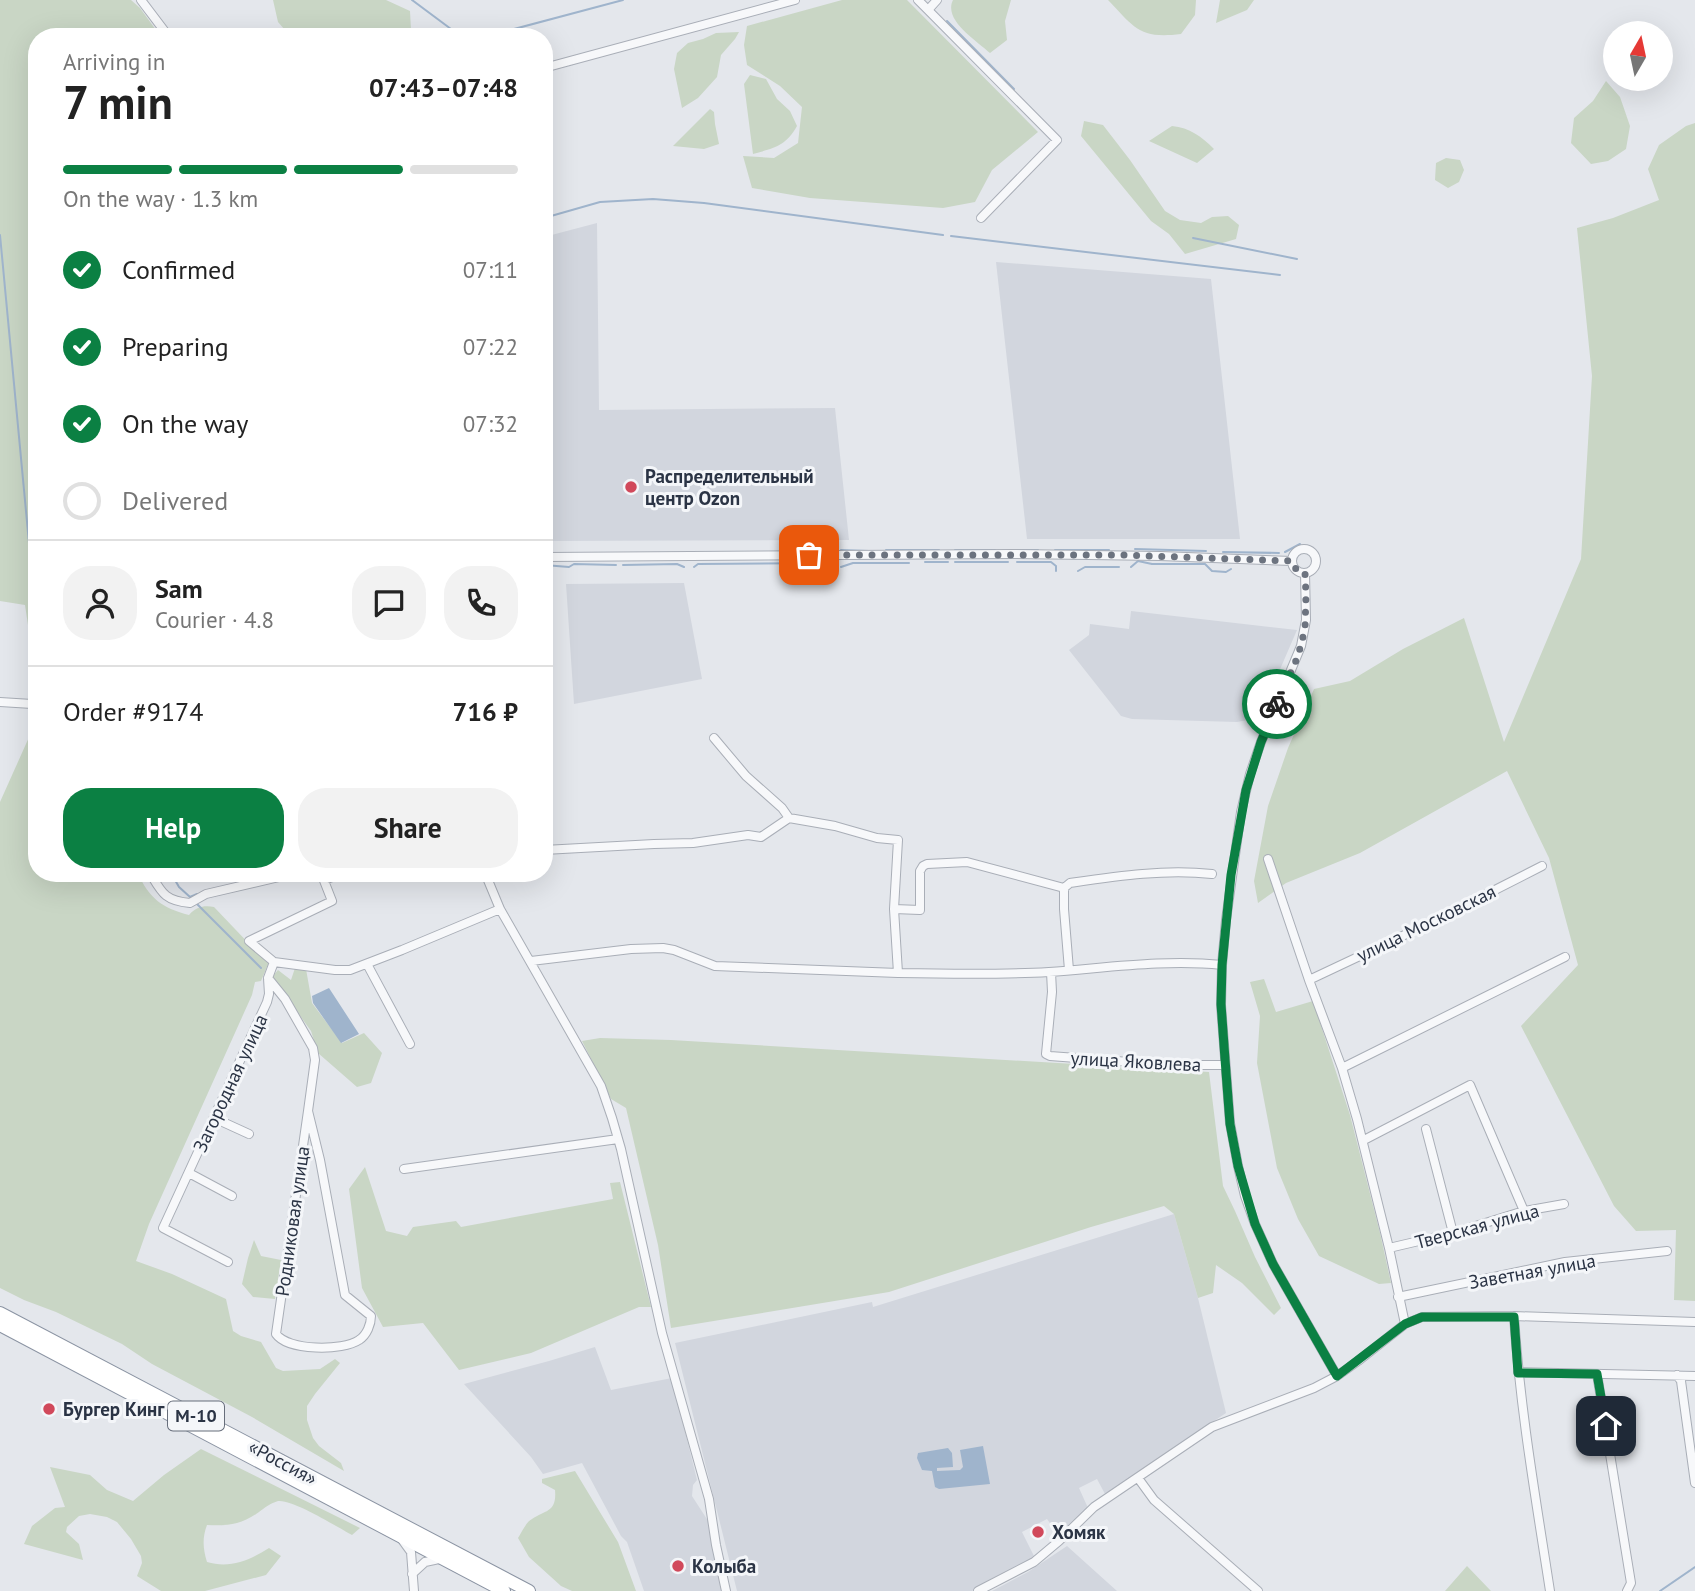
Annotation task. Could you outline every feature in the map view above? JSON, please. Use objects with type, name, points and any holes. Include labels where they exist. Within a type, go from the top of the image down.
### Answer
[{"type":"highway","name":"«Россия»","points":[[0,1313],[529,1591]]},
{"type":"highway","name":"«Россия»","points":[[0,1325],[504,1591]]},
{"type":"street","points":[[141,0],[162,28]]},
{"type":"street","points":[[553,66],[795,0]]},
{"type":"street","points":[[918,0],[1060,142],[981,218]]},
{"type":"street","points":[[928,9],[937,0]]},
{"type":"street","points":[[1306,550],[1310,539]]},
{"type":"street","points":[[1306,550],[1312,553],[1316,561],[1313,568],[1305,573],[1297,571],[1292,561],[1297,551],[1306,550]]},
{"type":"street","points":[[553,557],[1012,554],[1160,555],[1292,561]]},
{"type":"street","points":[[1316,561],[1325,562]]},
{"type":"street","points":[[1305,573],[1306,620],[1301,646],[1261,742],[1243,801],[1231,875],[1221,1004],[1230,1124],[1238,1166],[1255,1224],[1273,1264],[1337,1376]]},
{"type":"street","points":[[0,702],[28,704]]},
{"type":"street","points":[[714,737],[746,776],[782,808],[789,818]]},
{"type":"street","points":[[553,850],[693,843],[748,835],[761,837],[789,818],[877,838],[898,840],[894,909],[898,973]]},
{"type":"street","points":[[1268,859],[1342,1068],[1364,1140],[1405,1324]]},
{"type":"street","points":[[894,909],[920,910],[920,871],[927,864],[967,862],[1064,888]]},
{"type":"street","name":"улица Московская","points":[[1309,980],[1542,866]]},
{"type":"street","points":[[1064,888],[1070,883],[1124,875],[1185,871],[1212,874]]},
{"type":"street","points":[[155,882],[167,897],[190,903],[206,894],[257,882]]},
{"type":"street","points":[[325,882],[332,901],[249,941],[274,962],[350,970],[500,908]]},
{"type":"street","points":[[489,882],[500,908],[601,1086],[612,1118],[662,1333],[709,1499],[726,1591]]},
{"type":"street","points":[[1064,888],[1069,970]]},
{"type":"street","points":[[531,961],[631,949],[663,948],[724,967],[898,973],[982,975],[1134,965],[1222,965]]},
{"type":"street","points":[[1342,1068],[1565,957]]},
{"type":"street","name":"Загородная улица","points":[[228,1262],[163,1228],[267,1002],[268,978],[274,962]]},
{"type":"street","points":[[367,964],[410,1044]]},
{"type":"street","name":"улица Яковлева","points":[[1051,972],[1052,992],[1046,1054],[1169,1065],[1225,1065]]},
{"type":"street","name":"Родниковая улица","points":[[268,978],[285,999],[313,1048],[315,1060],[276,1331],[278,1338],[286,1343],[326,1347],[361,1339],[371,1319],[370,1314],[345,1295],[320,1160],[308,1111]]},
{"type":"street","points":[[1364,1140],[1470,1085],[1524,1211]]},
{"type":"street","points":[[214,1118],[249,1134]]},
{"type":"street","points":[[1426,1129],[1453,1233]]},
{"type":"street","points":[[404,1169],[618,1139]]},
{"type":"street","points":[[189,1173],[232,1196]]},
{"type":"street","name":"Тверская улица","points":[[1389,1248],[1453,1233],[1524,1211],[1564,1204]]},
{"type":"street","name":"Заветная улица","points":[[1398,1297],[1565,1262],[1667,1251]]},
{"type":"street","points":[[978,1591],[1034,1562],[1094,1507],[1212,1427],[1314,1388],[1337,1376],[1405,1324],[1422,1317],[1695,1322]]},
{"type":"street","points":[[1514,1317],[1518,1373],[1550,1591]]},
{"type":"street","points":[[1518,1373],[1695,1376]]},
{"type":"street","points":[[1597,1374],[1629,1587]]},
{"type":"street","points":[[1677,1375],[1681,1381],[1695,1483]]},
{"type":"street","points":[[1138,1478],[1154,1500],[1258,1591]]},
{"type":"street","points":[[396,1534],[411,1552],[414,1591]]},
{"type":"street","points":[[412,1574],[429,1560],[446,1561]]},
{"type":"shaded area","points":[[597,223],[599,410],[835,408],[849,540],[553,541],[553,235]]},
{"type":"shaded area","points":[[996,262],[1211,279],[1240,539],[1027,539]]},
{"type":"shaded area","points":[[684,583],[702,679],[574,704],[566,584]]},
{"type":"shaded area","points":[[1131,611],[1297,630],[1259,718],[1237,722],[1132,719],[1121,716],[1069,650],[1089,635],[1090,624],[1129,629]]},
{"type":"shaded area","points":[[1174,1214],[1226,1413],[1105,1494],[1097,1479],[1079,1488],[1088,1508],[1058,1534],[1047,1519],[1022,1532],[1035,1558],[972,1591],[737,1591],[675,1343],[872,1302],[873,1307]]},
{"type":"shaded area","points":[[595,1347],[611,1390],[672,1378],[697,1480],[693,1485],[692,1496],[712,1527],[727,1591],[644,1591],[627,1542],[621,1536],[582,1463],[543,1474],[531,1457],[464,1384]]},
{"type":"shaded area","points":[[1067,1546],[1117,1591],[992,1591],[1028,1572]]},
{"type":"green space","points":[[0,0],[131,0],[154,28],[28,28],[28,625],[25,605],[0,601]]},
{"type":"green space","points":[[273,0],[386,0],[410,11],[411,28],[283,28],[278,22]]},
{"type":"green space","points":[[842,0],[907,0],[1038,132],[992,170],[975,202],[943,208],[810,198],[752,188],[743,156],[774,158],[798,143],[802,107],[780,86],[747,65],[744,45],[747,26]]},
{"type":"green space","points":[[953,0],[1011,0],[1005,21],[1007,40],[990,53],[957,22],[951,7]]},
{"type":"green space","points":[[1108,0],[1196,0],[1195,15],[1181,34],[1156,35],[1132,24]]},
{"type":"green space","points":[[1220,0],[1254,0],[1247,10],[1216,23]]},
{"type":"green space","points":[[739,32],[721,55],[717,77],[698,98],[682,108],[674,69],[677,53],[688,43],[716,33]]},
{"type":"green space","points":[[750,75],[766,79],[777,99],[790,111],[797,126],[784,142],[753,154],[744,84]]},
{"type":"green space","points":[[1603,86],[1603,91],[1615,91],[1620,97],[1630,126],[1626,149],[1608,161],[1591,164],[1571,143],[1574,118],[1593,101]]},
{"type":"green space","points":[[710,109],[714,112],[719,144],[704,149],[673,146]]},
{"type":"green space","points":[[1084,121],[1103,125],[1165,211],[1180,220],[1201,223],[1212,217],[1228,216],[1239,225],[1236,239],[1185,254],[1169,234],[1151,221],[1081,136]]},
{"type":"green space","points":[[1695,123],[1695,1301],[1674,1300],[1676,1230],[1636,1231],[1614,1206],[1521,1026],[1578,965],[1549,858],[1507,771],[1360,853],[1286,883],[1258,903],[1254,881],[1268,806],[1288,748],[1314,689],[1350,681],[1403,649],[1464,618],[1504,742],[1581,559],[1592,376],[1577,228],[1613,218],[1659,200],[1648,169],[1659,145],[1686,126]]},
{"type":"green space","points":[[1172,126],[1195,133],[1214,149],[1197,163],[1149,141]]},
{"type":"green space","points":[[1446,158],[1460,160],[1464,170],[1459,182],[1448,188],[1435,180],[1436,163]]},
{"type":"green space","points":[[28,739],[28,882],[142,882],[158,901],[189,915],[200,907],[214,907],[269,962],[261,981],[255,982],[252,995],[149,1224],[136,1261],[226,1299],[233,1331],[261,1342],[276,1368],[283,1371],[320,1369],[335,1359],[340,1363],[307,1406],[307,1420],[313,1438],[341,1463],[344,1471],[252,1417],[152,1364],[122,1344],[0,1288],[0,802]]},
{"type":"green space","points":[[295,968],[306,969],[312,1003],[342,1043],[364,1033],[382,1053],[371,1083],[357,1087],[318,1053],[311,1031],[272,977],[278,970],[291,980]]},
{"type":"green space","points":[[1264,979],[1276,1012],[1313,1001],[1350,1115],[1391,1283],[1379,1284],[1319,1256],[1298,1219],[1277,1168],[1257,1063],[1260,1016],[1250,982]]},
{"type":"green space","points":[[600,1038],[1209,1072],[1223,1186],[1281,1308],[1274,1315],[1242,1283],[1216,1265],[1213,1293],[1198,1298],[1174,1214],[1164,1206],[889,1292],[671,1328],[658,1245],[626,1108],[611,1099],[582,1041]]},
{"type":"green space","points":[[365,1167],[386,1231],[407,1236],[413,1227],[456,1221],[461,1227],[613,1199],[610,1183],[620,1182],[651,1307],[639,1307],[531,1353],[459,1370],[423,1323],[383,1327],[362,1288],[349,1189]]},
{"type":"green space","points":[[254,1240],[261,1256],[281,1260],[275,1299],[253,1297],[242,1284]]},
{"type":"green space","points":[[201,1449],[360,1528],[352,1535],[294,1504],[278,1501],[240,1522],[207,1525],[204,1544],[207,1562],[232,1564],[269,1548],[281,1556],[266,1575],[205,1591],[161,1591],[137,1576],[142,1563],[141,1556],[117,1522],[107,1517],[90,1514],[79,1516],[67,1527],[66,1532],[79,1544],[83,1560],[24,1544],[32,1526],[55,1508],[65,1507],[50,1467],[90,1475],[107,1490],[133,1501]]},
{"type":"green space","points":[[575,1471],[618,1542],[636,1591],[572,1591],[561,1586],[529,1557],[518,1538],[530,1520],[550,1509],[554,1503],[555,1490],[542,1483],[542,1479]]},
{"type":"green space","points":[[1467,1566],[1491,1591],[1445,1591]]},
{"type":"water","points":[[329,988],[359,1034],[341,1043],[313,1003],[312,996]]},
{"type":"water","points":[[983,1446],[990,1484],[939,1489],[935,1487],[932,1471],[922,1470],[917,1458],[918,1453],[948,1448],[952,1453],[953,1467],[937,1468],[937,1471],[960,1470],[963,1467],[960,1450]]},
{"type":"waterway","points":[[412,0],[450,28]]},
{"type":"waterway","points":[[518,28],[623,0]]},
{"type":"waterway","points":[[947,21],[1014,89]]},
{"type":"waterway","points":[[553,215],[600,202],[653,199],[704,203],[943,235]]},
{"type":"waterway","points":[[0,235],[28,532]]},
{"type":"waterway","points":[[951,236],[1280,275]]},
{"type":"waterway","points":[[1193,238],[1297,259]]},
{"type":"waterway","points":[[1285,552],[1300,544]]},
{"type":"waterway","points":[[1135,549],[1206,551]]},
{"type":"waterway","points":[[841,550],[869,551]]},
{"type":"waterway","points":[[886,550],[939,550]]},
{"type":"waterway","points":[[955,550],[995,550]]},
{"type":"waterway","points":[[1012,550],[1038,550]]},
{"type":"waterway","points":[[1055,550],[1109,550]]},
{"type":"waterway","points":[[1223,552],[1279,553]]},
{"type":"waterway","points":[[1131,567],[1138,561],[1152,564],[1205,564],[1212,571],[1226,572],[1231,569]]},
{"type":"waterway","points":[[925,562],[948,562]]},
{"type":"waterway","points":[[955,562],[1008,562]]},
{"type":"waterway","points":[[1017,562],[1051,562],[1056,566],[1056,571]]},
{"type":"waterway","points":[[694,567],[698,564],[827,563],[831,567]]},
{"type":"waterway","points":[[841,567],[853,563],[909,563]]},
{"type":"waterway","points":[[623,565],[677,564],[684,567]]},
{"type":"waterway","points":[[553,566],[616,565]]},
{"type":"waterway","points":[[1078,571],[1085,567],[1119,567]]},
{"type":"waterway","points":[[176,882],[190,897],[197,894]]},
{"type":"waterway","points":[[197,904],[261,968]]},
{"type":"waterway","points":[[1660,1591],[1695,1567]]},
{"type":"way so far","points":[[809,555],[1121,555],[1292,561],[1297,571],[1305,573],[1306,620],[1298,656],[1277,704]]},
{"type":"place","name":"Распределительный центр Ozon","points":[[631,487]]},
{"type":"place","name":"Бургер Кинг","points":[[49,1409]]},
{"type":"place","name":"Хомяк","points":[[1038,1532]]},
{"type":"place","name":"Колыба","points":[[678,1566]]},
{"type":"route","points":[[1277,704],[1254,761],[1241,812],[1226,920],[1221,1004],[1230,1124],[1245,1196],[1264,1246],[1337,1376],[1405,1324],[1422,1317],[1514,1317],[1518,1373],[1597,1374],[1606,1426]]}]
